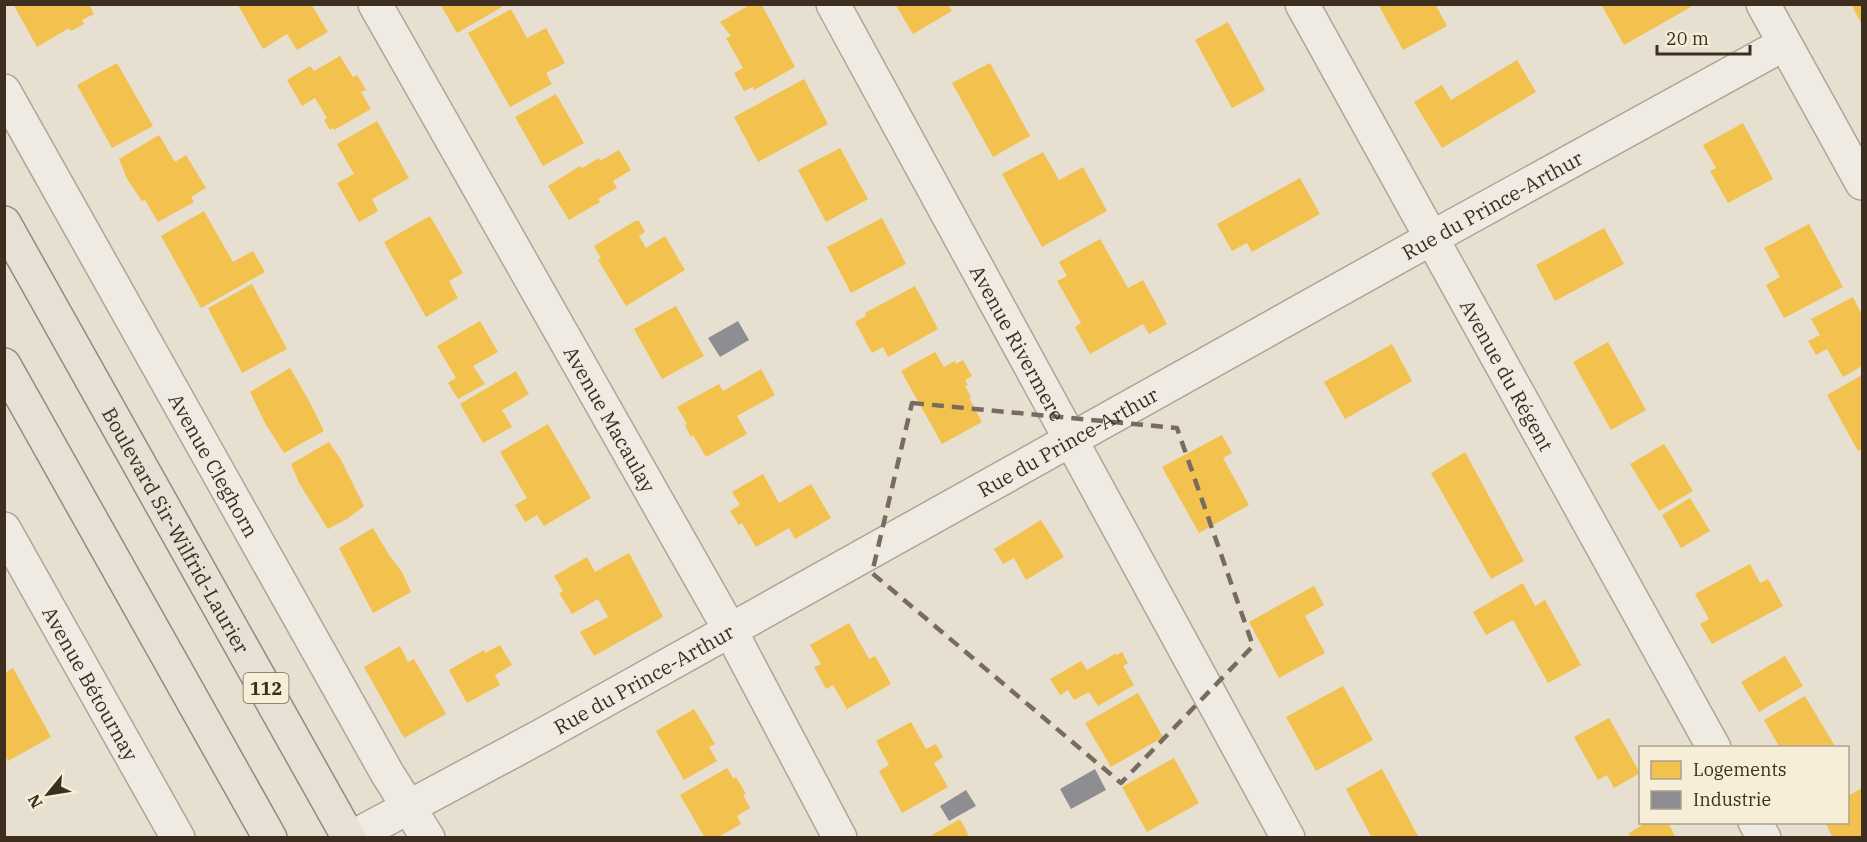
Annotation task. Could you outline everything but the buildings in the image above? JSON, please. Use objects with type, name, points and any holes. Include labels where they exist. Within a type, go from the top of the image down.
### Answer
[{"type":"main road","name":"Boulevard Sir-Wilfrid-Laurier","points":[[4,223],[350,837]]},
{"type":"main road","points":[[4,365],[270,837]]},
{"type":"street","name":"Avenue Macaulay","points":[[375,4],[730,630],[840,837]]},
{"type":"street","name":"Avenue Rivermere","points":[[833,4],[1288,837]]},
{"type":"street","name":"Avenue du Régent","points":[[1302,4],[1713,746]]},
{"type":"street","points":[[1763,4],[1863,183]]},
{"type":"street","name":"Rue du Prince-Arthur","points":[[350,837],[541,736],[1431,238],[1785,44]]},
{"type":"street","name":"Avenue Cleghorn","points":[[4,91],[387,773],[428,837]]},
{"type":"street","name":"Avenue Bétournay","points":[[4,529],[178,837]]},
{"type":"street","points":[[1756,824],[1764,837]]},
{"type":"highlighted area","points":[[912,403],[1177,428],[1253,646],[1121,783],[872,573]]}]
